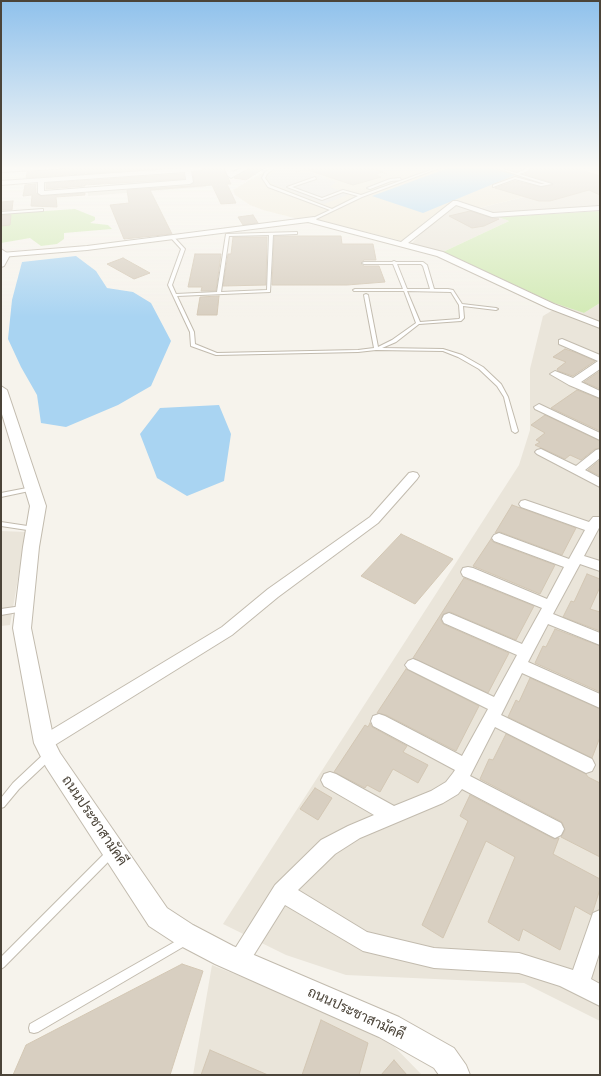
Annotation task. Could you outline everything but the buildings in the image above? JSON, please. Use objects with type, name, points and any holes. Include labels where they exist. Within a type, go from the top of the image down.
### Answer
[{"type":"street","points":[[403,244],[436,217]]},
{"type":"street","points":[[2,256],[87,248],[311,219],[440,254],[551,306],[600,325]]},
{"type":"street","points":[[562,342],[600,359]]},
{"type":"street","points":[[573,383],[600,364]]},
{"type":"street","points":[[555,374],[600,395]]},
{"type":"street","name":"ถนนประชาสามัคคี","points":[[1,390],[38,506],[22,628],[47,749],[158,917],[191,938],[238,962],[389,1027],[444,1058],[456,1075]]},
{"type":"street","points":[[539,407],[600,437]]},
{"type":"street","points":[[541,452],[600,483]]},
{"type":"street","points":[[576,471],[600,452]]},
{"type":"street","points":[[47,749],[226,631],[272,593],[374,520],[413,476]]},
{"type":"street","points":[[238,962],[282,892],[328,847],[354,832],[437,797],[452,788],[463,773],[547,611],[595,524],[525,504]]},
{"type":"street","points":[[499,538],[574,561],[600,566]]},
{"type":"street","points":[[468,572],[600,639]]},
{"type":"street","points":[[449,619],[600,701]]},
{"type":"street","points":[[413,665],[586,765]]},
{"type":"street","points":[[379,721],[555,829]]},
{"type":"street","points":[[330,780],[392,815]]},
{"type":"street","points":[[282,892],[363,941],[434,958],[519,963],[564,977],[600,995]]},
{"type":"street","points":[[579,984],[600,920]]},
{"type":"lane","points":[[220,293],[227,235],[296,233]]},
{"type":"lane","points":[[175,295],[269,291],[271,234]]},
{"type":"lane","points":[[172,237],[183,249],[170,285],[192,332],[193,345],[216,354],[358,351],[376,349],[443,350],[460,356],[481,368],[500,385],[506,397],[515,431]]},
{"type":"lane","points":[[394,262],[418,323]]},
{"type":"lane","points":[[364,263],[410,262],[424,264],[432,289]]},
{"type":"lane","points":[[355,290],[432,289],[452,291],[461,305],[462,318],[460,320],[418,323],[394,341],[376,349]]},
{"type":"lane","points":[[366,295],[376,349]]},
{"type":"lane","points":[[461,305],[496,309]]},
{"type":"lane","points":[[1,495],[32,489]]},
{"type":"lane","points":[[1,524],[34,529]]},
{"type":"lane","points":[[1,612],[24,609]]},
{"type":"lane","points":[[1,804],[47,749]]},
{"type":"lane","points":[[1,964],[114,850]]},
{"type":"lane","points":[[34,1028],[191,938]]},
{"type":"shaded area","points":[[291,217],[431,217],[402,241],[314,219]]},
{"type":"shaded area","points":[[439,217],[499,217],[509,221],[443,252],[411,244],[432,222]]},
{"type":"shaded area","points":[[600,303],[600,1021],[524,983],[346,975],[286,955],[223,924],[519,465],[530,430],[530,369],[543,316],[561,305],[584,313]]},
{"type":"shaded area","points":[[1,531],[26,532],[10,625],[1,626]]},
{"type":"shaded area","points":[[212,965],[381,1033],[422,1075],[193,1075]]},
{"type":"green space","points":[[1,217],[95,217],[95,220],[90,223],[108,225],[112,229],[64,233],[64,239],[57,244],[41,246],[30,238],[1,243]]},
{"type":"green space","points":[[499,217],[600,217],[600,303],[584,313],[554,303],[443,252],[509,221]]},
{"type":"water","points":[[76,256],[96,271],[107,288],[133,292],[151,303],[171,341],[151,386],[118,405],[66,427],[41,423],[37,395],[21,367],[8,339],[12,300],[22,262]]},
{"type":"water","points":[[219,405],[231,434],[224,481],[187,496],[157,478],[140,434],[160,408]]}]
